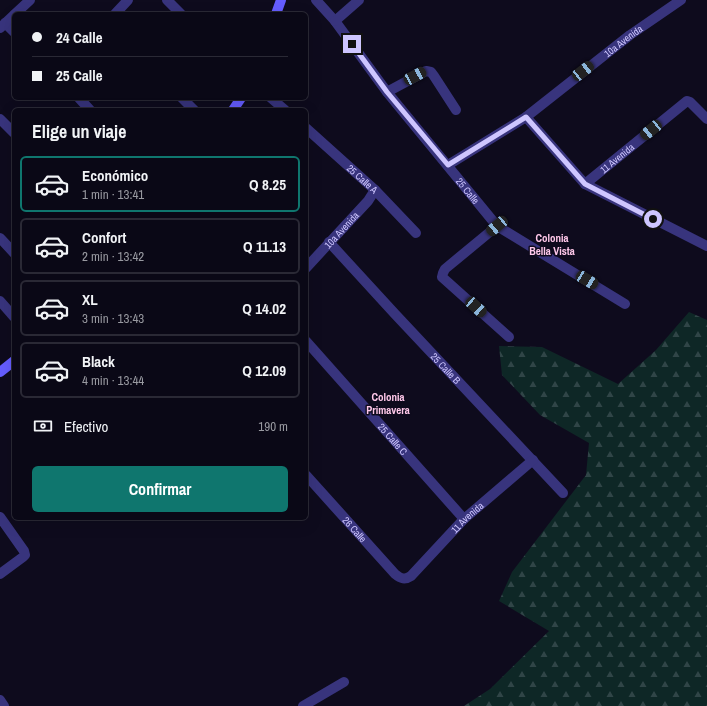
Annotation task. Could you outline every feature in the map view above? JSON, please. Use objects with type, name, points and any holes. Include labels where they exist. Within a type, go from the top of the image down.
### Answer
[{"type":"street","points":[[16,12],[30,0]]},
{"type":"street","points":[[117,12],[128,0]]},
{"type":"street","points":[[166,0],[179,12]]},
{"type":"street","points":[[277,12],[281,0]]},
{"type":"street","name":"25 Calle","points":[[316,0],[335,21],[387,92],[497,226],[625,304]]},
{"type":"street","points":[[335,21],[359,0]]},
{"type":"street","name":"10a Avenida","points":[[448,165],[526,117],[630,35],[681,0]]},
{"type":"street","points":[[12,16],[3,25],[12,31]]},
{"type":"street","points":[[387,92],[426,70],[431,72],[456,110]]},
{"type":"street","points":[[81,100],[88,108]]},
{"type":"street","points":[[184,100],[192,108]]},
{"type":"street","points":[[273,100],[283,108]]},
{"type":"street","name":"11 Avenida","points":[[585,184],[687,101],[690,102],[707,120]]},
{"type":"street","points":[[526,117],[585,184],[707,246]]},
{"type":"street","points":[[0,118],[12,131]]},
{"type":"street","name":"25 Calle A","points":[[308,130],[375,190],[416,233]]},
{"type":"street","name":"10a Avenida","points":[[308,266],[368,201],[375,190]]},
{"type":"street","points":[[497,226],[445,269],[442,277],[509,337]]},
{"type":"street","points":[[0,238],[12,250]]},
{"type":"street","name":"25 Calle B","points":[[329,242],[563,492]]},
{"type":"street","points":[[0,301],[12,315]]},
{"type":"street","name":"25 Calle C","points":[[308,343],[464,519]]},
{"type":"street","points":[[0,372],[12,363]]},
{"type":"street","name":"11 Avenida","points":[[406,579],[411,576],[464,519],[533,460]]},
{"type":"street","name":"26 Calle","points":[[308,477],[395,574],[400,578],[406,579]]},
{"type":"street","points":[[0,517],[25,554],[23,558],[0,574]]},
{"type":"street","points":[[303,706],[344,682]]},
{"type":"street","points":[[0,700],[4,706]]},
{"type":"green space","points":[[689,312],[707,320],[707,706],[464,706],[490,689],[549,631],[499,601],[512,572],[586,475],[589,443],[540,415],[502,375],[499,346],[542,347],[618,384],[656,350]]},
{"type":"district","name":"Colonia Bella Vista","points":[[552,244]]},
{"type":"district","name":"Colonia Primavera","points":[[388,403]]},
{"type":"route","points":[[352,44],[387,92],[448,165],[526,117],[585,184],[653,219]]}]
